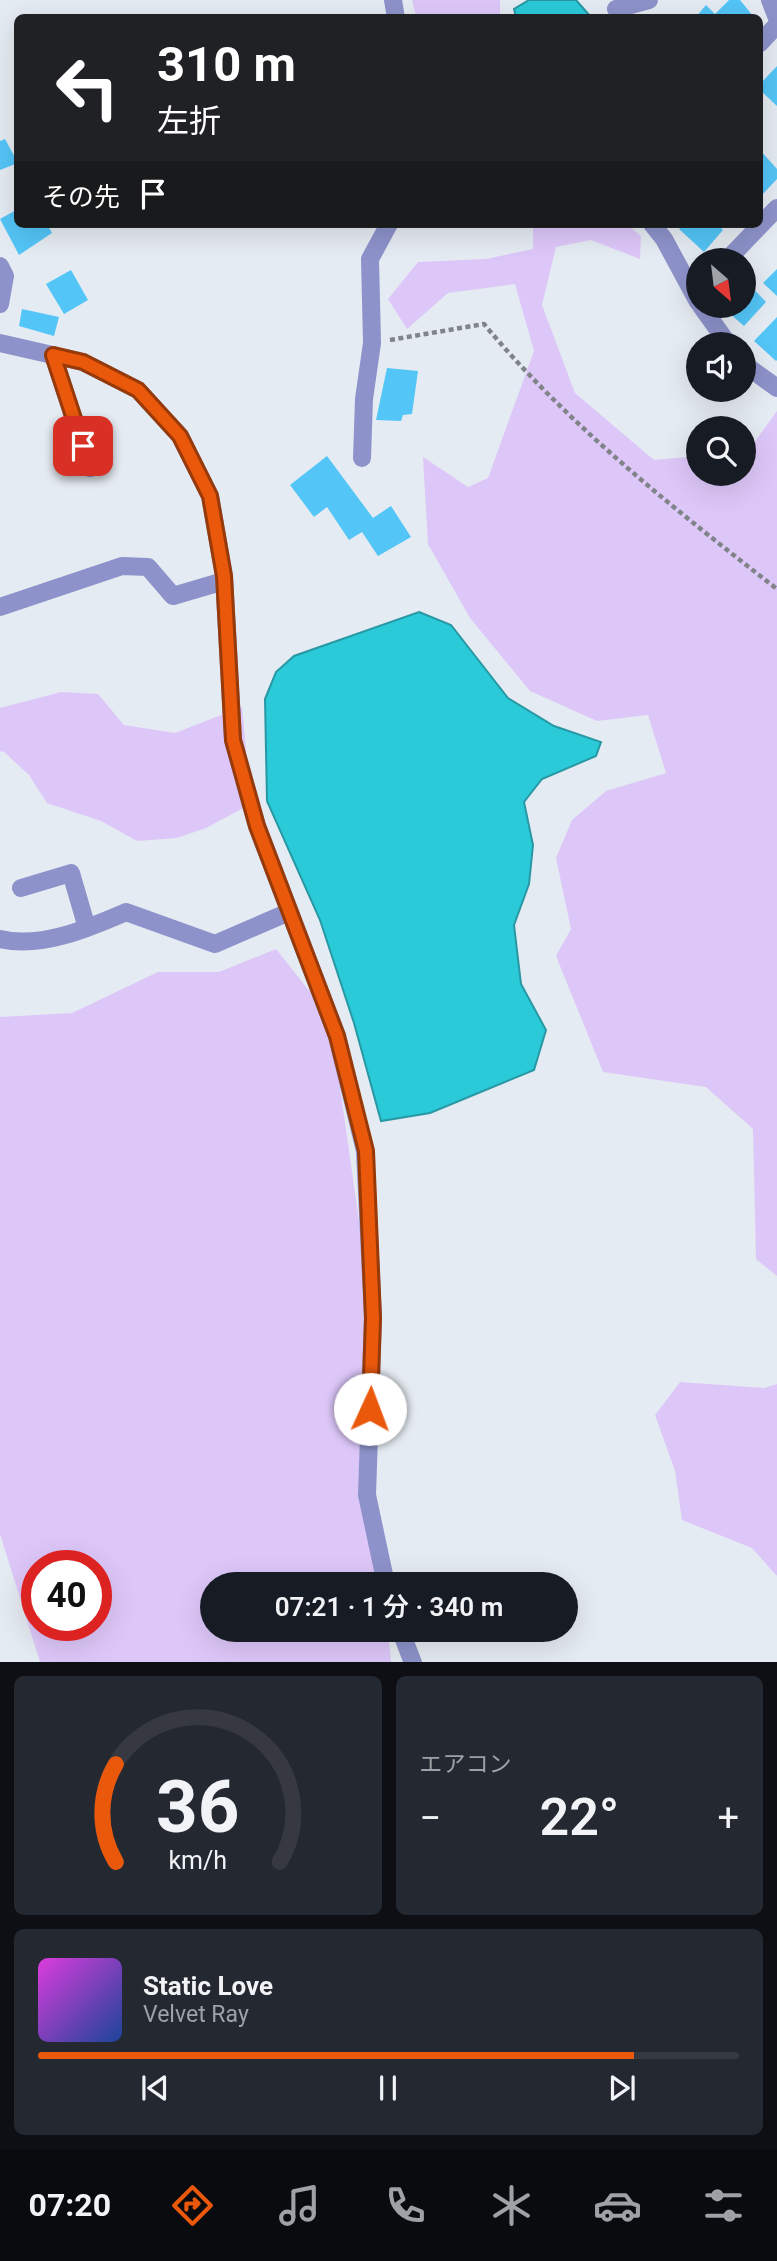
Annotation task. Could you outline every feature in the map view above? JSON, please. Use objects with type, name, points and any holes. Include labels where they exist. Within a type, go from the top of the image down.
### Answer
[{"type":"street","points":[[616,9],[649,0]]},
{"type":"street","points":[[770,0],[777,18]]},
{"type":"street","points":[[763,40],[777,25]]},
{"type":"street","points":[[763,223],[777,208]]},
{"type":"street","points":[[362,458],[364,399],[372,343],[370,259],[387,228]]},
{"type":"street","points":[[655,228],[686,277]]},
{"type":"street","points":[[739,248],[758,228]]},
{"type":"street","points":[[0,265],[5,276],[0,304]]},
{"type":"street","points":[[0,343],[83,362],[138,390],[180,436],[210,496],[224,581],[233,740],[257,826],[337,1036],[366,1151],[373,1318],[367,1495],[383,1572]]},
{"type":"street","points":[[53,355],[90,468]]},
{"type":"street","points":[[756,373],[777,388]]},
{"type":"street","points":[[0,607],[122,566],[148,567],[173,596],[224,581]]},
{"type":"street","points":[[21,888],[71,873],[87,928]]},
{"type":"street","points":[[0,939],[19,943],[87,928],[126,912],[215,944],[289,912]]},
{"type":"street","points":[[405,1642],[413,1662]]},
{"type":"path","points":[[372,343],[484,324],[525,374],[585,432],[777,589]]},
{"type":"shaded area","points":[[412,0],[500,0],[500,14],[415,14]]},
{"type":"shaded area","points":[[533,228],[632,228],[641,236],[640,259],[591,240],[556,247],[542,305],[575,393],[654,460],[686,457],[686,486],[756,486],[756,440],[777,411],[777,1276],[756,1259],[753,1129],[706,1087],[603,1072],[556,956],[571,929],[556,858],[572,820],[606,791],[666,773],[648,715],[597,721],[530,691],[470,618],[428,544],[423,457],[468,487],[488,478],[534,351],[515,284],[448,293],[407,329],[388,299],[418,262],[486,259],[533,249]]},
{"type":"shaded area","points":[[61,692],[98,694],[124,725],[175,733],[242,707],[251,804],[206,828],[177,838],[137,841],[101,821],[47,803],[29,775],[0,751],[0,708]]},
{"type":"shaded area","points":[[276,949],[330,1017],[360,1228],[369,1432],[383,1572],[200,1572],[200,1642],[389,1642],[391,1662],[40,1662],[33,1641],[112,1641],[112,1550],[21,1550],[21,1601],[0,1534],[0,1017],[72,1013],[158,972],[219,972]]},
{"type":"shaded area","points":[[680,1382],[764,1388],[777,1384],[777,1576],[752,1548],[682,1520],[675,1471],[655,1415]]},
{"type":"water","points":[[529,0],[576,0],[588,14],[515,14],[514,9]]},
{"type":"water","points":[[419,612],[451,625],[508,698],[554,726],[601,742],[596,756],[542,779],[524,802],[533,845],[529,884],[514,925],[521,984],[546,1030],[534,1070],[430,1113],[381,1121],[354,1023],[320,920],[267,801],[265,699],[276,672],[294,656]]},
{"type":"building","points":[[729,0],[740,0],[751,14],[715,14]]},
{"type":"building","points":[[706,5],[715,14],[698,14]]},
{"type":"building","points":[[777,66],[777,106],[763,93],[763,81]]},
{"type":"building","points":[[5,139],[14,156],[14,165],[0,170],[0,141]]},
{"type":"building","points":[[763,153],[777,169],[777,179],[763,194]]},
{"type":"building","points":[[14,211],[14,228],[49,228],[52,233],[19,255],[0,219]]},
{"type":"building","points":[[679,229],[723,230],[707,248],[700,248]]},
{"type":"building","points":[[777,269],[777,296],[763,283]]},
{"type":"building","points":[[71,270],[88,300],[64,314],[46,284]]},
{"type":"building","points":[[756,292],[766,302],[756,313]]},
{"type":"building","points":[[22,309],[59,317],[54,336],[19,326]]},
{"type":"building","points":[[777,317],[776,361],[756,343],[756,339]]},
{"type":"building","points":[[735,318],[751,318],[744,326]]},
{"type":"building","points":[[387,368],[418,371],[412,414],[403,415],[401,421],[376,420]]},
{"type":"building","points":[[327,456],[373,518],[391,506],[411,537],[378,556],[362,532],[349,540],[327,507],[314,517],[290,485]]},
{"type":"route","points":[[83,446],[53,355],[83,362],[138,390],[180,436],[210,496],[224,576],[233,740],[257,826],[337,1036],[366,1151],[373,1318],[370,1409]]}]
